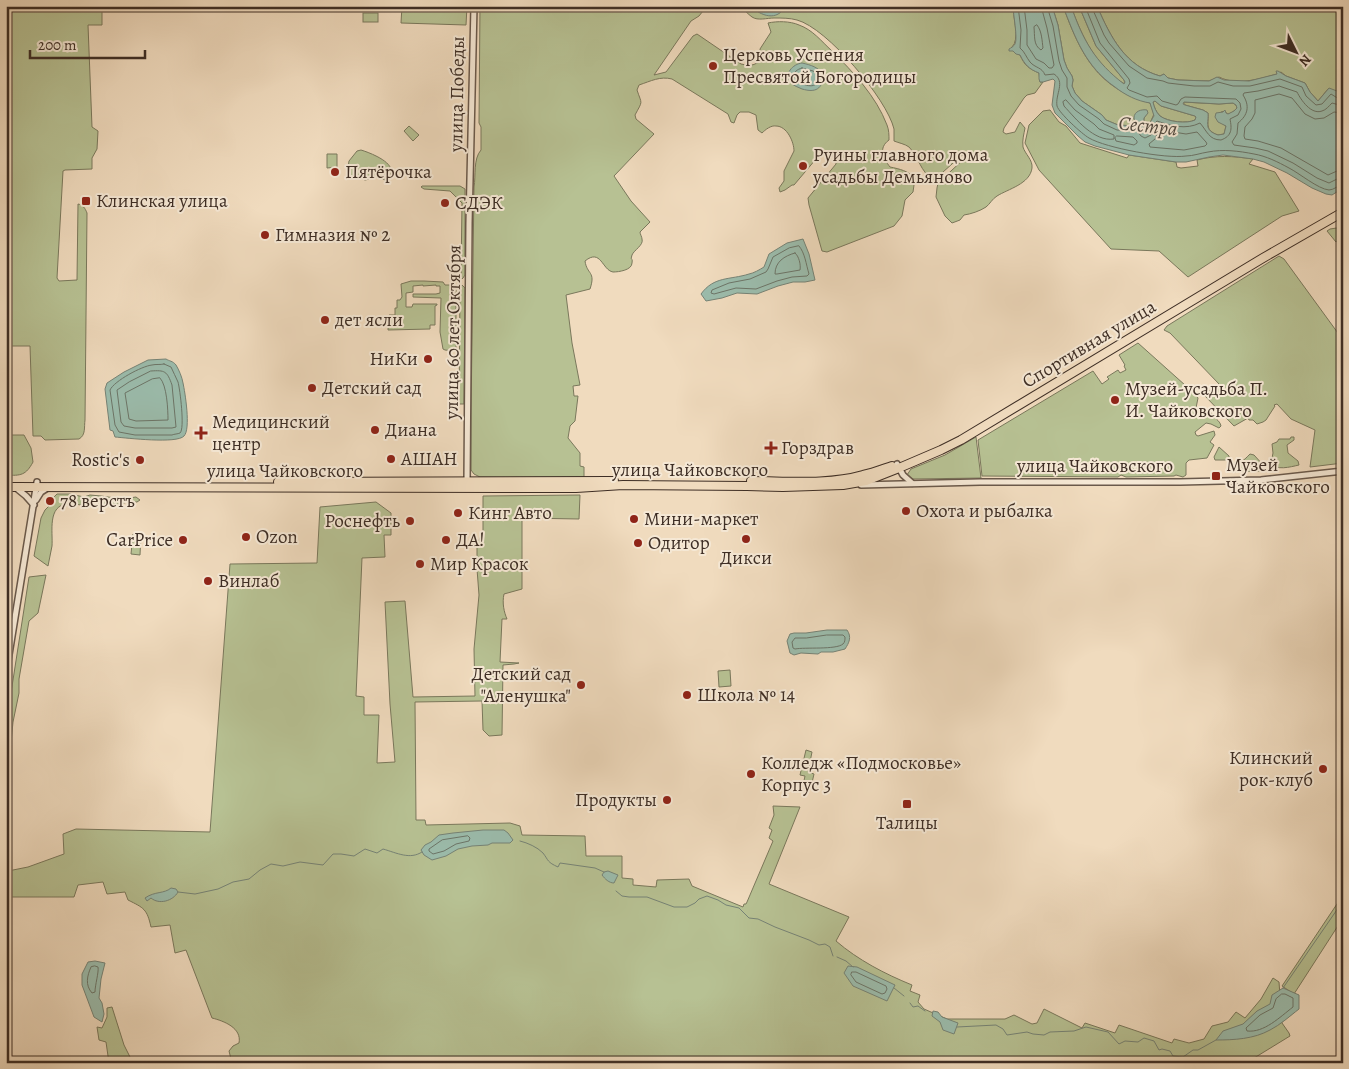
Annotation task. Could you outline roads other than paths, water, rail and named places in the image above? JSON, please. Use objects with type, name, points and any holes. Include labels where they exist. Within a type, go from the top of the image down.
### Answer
[{"type":"highway","name":"Спортивная улица","points":[[842,485],[866,481],[958,436],[1245,263],[1343,207]]},
{"type":"highway","name":"Спортивная улица","points":[[851,478],[898,466],[941,450],[969,435],[1343,212]]},
{"type":"highway","name":"улица Чайковского","points":[[37,484],[49,486],[467,485],[783,481],[851,478]]},
{"type":"highway","points":[[6,482],[37,484]]},
{"type":"highway","name":"улица Чайковского","points":[[37,484],[467,485],[576,488],[617,485],[790,487],[842,485]]},
{"type":"highway","points":[[10,487],[37,484]]},
{"type":"street","name":"улица Победы","points":[[470,183],[474,6]]},
{"type":"street","name":"улица 60 лет Октября","points":[[467,485],[470,183]]},
{"type":"street","points":[[898,466],[903,475],[912,484]]},
{"type":"street","name":"улица Чайковского","points":[[842,485],[1258,480],[1343,471]]},
{"type":"street","points":[[6,673],[37,484]]},
{"type":"street","points":[[34,505],[39,495],[49,486]]},
{"type":"street","points":[[10,487],[29,498],[34,505]]},
{"type":"water","points":[[751,6],[785,6],[778,14],[769,16],[755,10]]},
{"type":"water","points":[[1013,6],[1052,6],[1058,25],[1064,60],[1072,76],[1072,86],[1075,93],[1106,120],[1118,125],[1135,126],[1135,114],[1141,110],[1147,110],[1148,113],[1144,118],[1143,131],[1145,133],[1154,116],[1150,103],[1123,93],[1096,70],[1077,40],[1063,6],[1071,6],[1091,50],[1105,67],[1124,84],[1124,80],[1096,46],[1079,6],[1097,6],[1114,40],[1128,58],[1137,65],[1160,76],[1164,74],[1168,78],[1178,80],[1209,81],[1217,77],[1224,80],[1249,81],[1277,74],[1276,71],[1278,71],[1305,83],[1318,101],[1329,88],[1337,91],[1343,97],[1343,188],[1332,195],[1326,194],[1287,173],[1253,159],[1223,155],[1176,162],[1129,155],[1085,142],[1055,113],[1052,105],[1055,81],[1053,79],[1040,82],[1039,73],[1028,66],[1020,55],[1009,51],[1016,41]],"holes":[[[1155,101],[1161,106],[1195,116],[1195,120],[1183,122],[1163,118],[1155,109],[1153,102]],[[1184,102],[1233,103],[1237,108],[1228,114],[1225,110],[1216,113],[1215,117],[1218,122],[1226,126],[1224,134],[1218,135],[1210,131],[1208,113],[1185,105],[1183,104]]]},
{"type":"water","points":[[802,63],[814,67],[824,75],[822,84],[818,89],[802,89],[792,84],[789,80],[788,76],[792,67]]},
{"type":"water","points":[[803,239],[809,254],[815,280],[793,282],[757,294],[737,293],[706,301],[701,294],[706,288],[717,281],[751,274],[764,267],[769,254],[787,243]]},
{"type":"water","points":[[166,359],[176,365],[183,381],[187,419],[184,436],[172,440],[115,437],[113,431],[110,430],[105,389],[107,383],[148,360]]},
{"type":"water","points":[[847,630],[849,640],[845,649],[818,654],[801,653],[794,655],[790,653],[787,641],[790,634]]},
{"type":"water","points":[[483,830],[504,830],[513,840],[510,843],[492,843],[458,849],[446,856],[432,860],[424,855],[421,850],[439,835]]},
{"type":"water","points":[[608,871],[618,875],[614,883],[607,881],[602,875]]},
{"type":"water","points":[[171,888],[176,889],[178,892],[169,900],[162,902],[151,898],[147,901],[145,898],[152,894]]},
{"type":"water","points":[[88,962],[105,963],[99,998],[104,1014],[102,1022],[94,1017],[82,985],[82,974]]},
{"type":"water","points":[[848,966],[857,967],[895,985],[887,1001],[853,986],[844,973]]},
{"type":"water","points":[[1283,988],[1299,995],[1299,1009],[1285,1020],[1264,1033],[1251,1037],[1216,1040],[1223,1031],[1243,1024],[1257,1011],[1270,1004],[1272,995]]},
{"type":"water","points":[[933,1011],[938,1012],[942,1017],[958,1023],[954,1034],[943,1030],[940,1022],[932,1016]]},
{"type":"waterway","points":[[520,841],[538,849],[550,862],[558,867],[560,863],[595,868],[604,872]]},
{"type":"waterway","points":[[178,892],[195,894],[218,889],[233,882],[249,879],[271,864],[283,866],[300,862],[323,865],[333,854],[354,856],[365,849],[377,853],[383,849],[408,856],[422,852]]},
{"type":"waterway","points":[[616,891],[622,896],[647,897],[674,907],[687,907],[707,896],[726,905],[739,908],[749,918],[758,919],[819,945],[825,944],[830,947],[833,956]]},
{"type":"waterway","points":[[1283,988],[1343,901]]},
{"type":"waterway","points":[[837,957],[853,967]]},
{"type":"waterway","points":[[894,988],[904,996]]},
{"type":"waterway","points":[[910,1003],[913,1007],[918,1006],[925,1011]]},
{"type":"waterway","points":[[957,1027],[996,1025],[1003,1029],[1007,1035],[1027,1032],[1044,1035],[1050,1032],[1074,1031],[1086,1027],[1108,1032],[1119,1044],[1125,1041],[1138,1042],[1144,1038],[1154,1041],[1159,1050],[1170,1051],[1173,1056],[1183,1057],[1193,1050],[1198,1050],[1216,1040]]},
{"type":"place","name":"Церковь Успения Пресвятой Богородицы","points":[[713,66]]},
{"type":"place","name":"Руины главного дома усадьбы Демьяново","points":[[803,166]]},
{"type":"place","name":"Пятёрочка","points":[[335,172]]},
{"type":"place","name":"Клинская улица","points":[[86,201]]},
{"type":"place","name":"СДЭК","points":[[445,203]]},
{"type":"place","name":"Гимназия № 2","points":[[265,235]]},
{"type":"place","name":"дет ясли","points":[[325,320]]},
{"type":"place","name":"НиКи","points":[[428,359]]},
{"type":"place","name":"Детский сад","points":[[312,388]]},
{"type":"place","name":"Музей-усадьба П. И. Чайковского","points":[[1115,400]]},
{"type":"place","name":"Диана","points":[[375,430]]},
{"type":"place","name":"Медицинский центр","points":[[201,433]]},
{"type":"place","name":"Горздрав","points":[[771,448]]},
{"type":"place","name":"AШАН","points":[[391,459]]},
{"type":"place","name":"Rostic's","points":[[140,460]]},
{"type":"place","name":"Музей Чайковского","points":[[1216,476]]},
{"type":"place","name":"78 верстъ","points":[[50,501]]},
{"type":"place","name":"Охота и рыбалка","points":[[906,511]]},
{"type":"place","name":"Кинг Авто","points":[[458,513]]},
{"type":"place","name":"Мини-маркет","points":[[634,519]]},
{"type":"place","name":"Роснефть","points":[[410,521]]},
{"type":"place","name":"Ozon","points":[[246,537]]},
{"type":"place","name":"Дикси","points":[[746,539]]},
{"type":"place","name":"CarPrice","points":[[183,540]]},
{"type":"place","name":"ДА!","points":[[446,540]]},
{"type":"place","name":"Одитор","points":[[638,543]]},
{"type":"place","name":"Мир Красок","points":[[420,564]]},
{"type":"place","name":"Винлаб","points":[[208,581]]},
{"type":"place","name":"Детский сад \"Аленушка\"","points":[[581,685]]},
{"type":"place","name":"Школа № 14","points":[[687,695]]},
{"type":"place","name":"Клинский рок-клуб","points":[[1323,769]]},
{"type":"place","name":"Колледж «Подмосковье» Корпус 3","points":[[751,774]]},
{"type":"place","name":"Продукты","points":[[667,800]]},
{"type":"place","name":"Талицы","points":[[907,804]]},
{"type":"water label","name":"Сестра","points":[[1148,126]]}]
